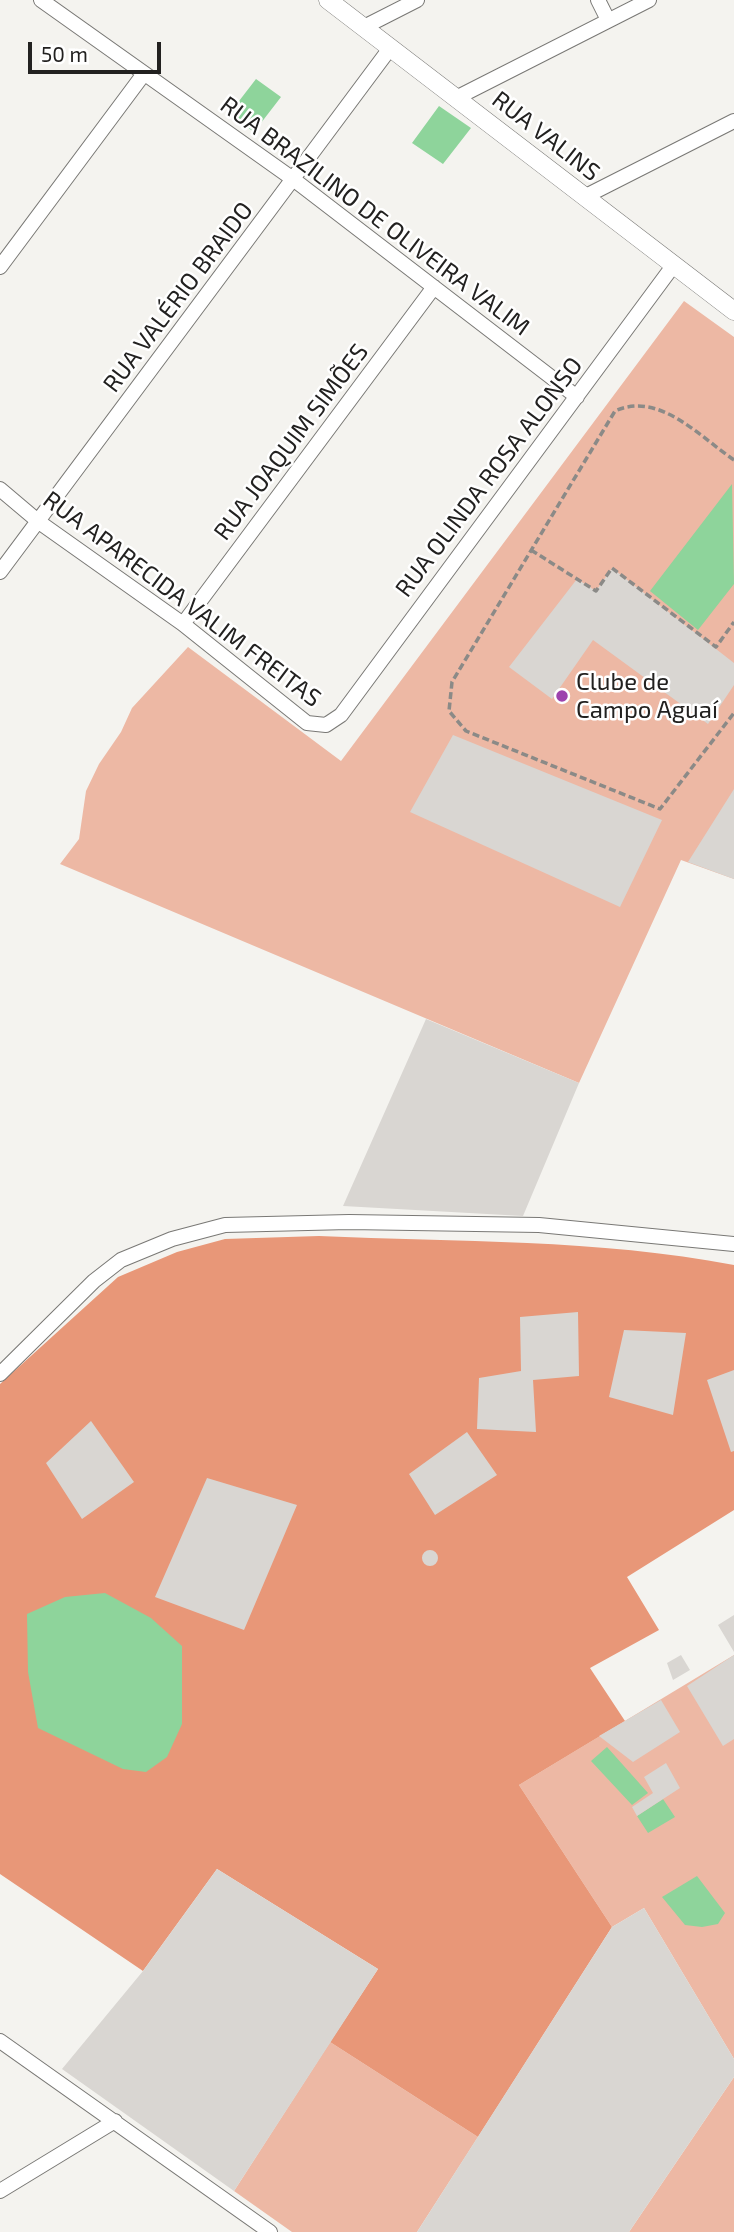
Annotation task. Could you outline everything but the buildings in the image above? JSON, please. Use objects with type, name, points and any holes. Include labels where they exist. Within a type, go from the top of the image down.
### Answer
[{"type":"street","name":"RUA BRAZILINO DE OLIVEIRA VALIM","points":[[41,0],[293,179],[577,397]]},
{"type":"street","name":"RUA VALINS","points":[[328,0],[734,311]]},
{"type":"street","points":[[364,27],[417,0]]},
{"type":"street","points":[[598,0],[608,20]]},
{"type":"street","points":[[456,98],[649,0]]},
{"type":"street","name":"RUA VALÉRIO BRAIDO","points":[[0,572],[391,47]]},
{"type":"street","points":[[0,267],[143,75]]},
{"type":"street","points":[[584,197],[734,121]]},
{"type":"street","name":"RUA OLINDA ROSA ALONSO","points":[[341,715],[673,266]]},
{"type":"street","name":"RUA JOAQUIM SIMÕES","points":[[183,624],[434,287]]},
{"type":"street","name":"RUA APARECIDA VALIM FREITAS","points":[[0,489],[39,522],[183,624],[306,723],[326,725],[341,715]]},
{"type":"street","points":[[0,1374],[93,1282],[121,1260],[172,1239],[225,1225],[349,1222],[539,1226],[734,1244]]},
{"type":"street","points":[[0,2041],[270,2232]]},
{"type":"street","points":[[0,2191],[115,2121]]},
{"type":"path","points":[[734,460],[659,408],[632,404],[615,411],[452,682],[449,711],[467,731],[660,809],[734,713]]},
{"type":"path","points":[[531,550],[596,591],[612,568],[716,647],[734,622]]},
{"type":"shaded area","points":[[256,79],[281,97],[254,132],[229,114]]},
{"type":"shaded area","points":[[439,106],[471,128],[443,164],[412,143]]},
{"type":"shaded area","name":"Clube de Campo Aguaí","points":[[684,301],[734,337],[734,879],[681,860],[579,1083],[60,864],[79,839],[86,791],[132,708],[188,647],[341,761]]},
{"type":"shaded area","points":[[732,484],[734,584],[698,630],[650,591]]},
{"type":"shaded area","points":[[319,1236],[579,1246],[631,1250],[734,1265],[734,1510],[627,1577],[659,1630],[590,1668],[625,1721],[519,1785],[612,1927],[478,2137],[330,2042],[378,1969],[217,1869],[143,1971],[0,1874],[0,1384],[118,1277],[177,1252],[225,1239]]},
{"type":"shaded area","points":[[105,1593],[151,1618],[182,1646],[182,1724],[167,1757],[146,1772],[123,1769],[38,1728],[28,1672],[27,1614],[65,1597]]},
{"type":"shaded area","points":[[734,1655],[734,2059],[644,1908],[612,1927],[519,1785]]},
{"type":"shaded area","points":[[607,1747],[648,1793],[632,1805],[591,1761]]},
{"type":"shaded area","points":[[663,1799],[675,1817],[648,1833],[637,1816]]},
{"type":"shaded area","points":[[697,1876],[725,1913],[718,1924],[702,1927],[685,1925],[662,1897]]},
{"type":"shaded area","points":[[330,2042],[478,2137],[417,2232],[292,2232],[234,2191]]},
{"type":"shaded area","points":[[734,2077],[734,2232],[629,2232]]},
{"type":"place","name":"Clube de Campo Aguaí","points":[[562,696]]}]
